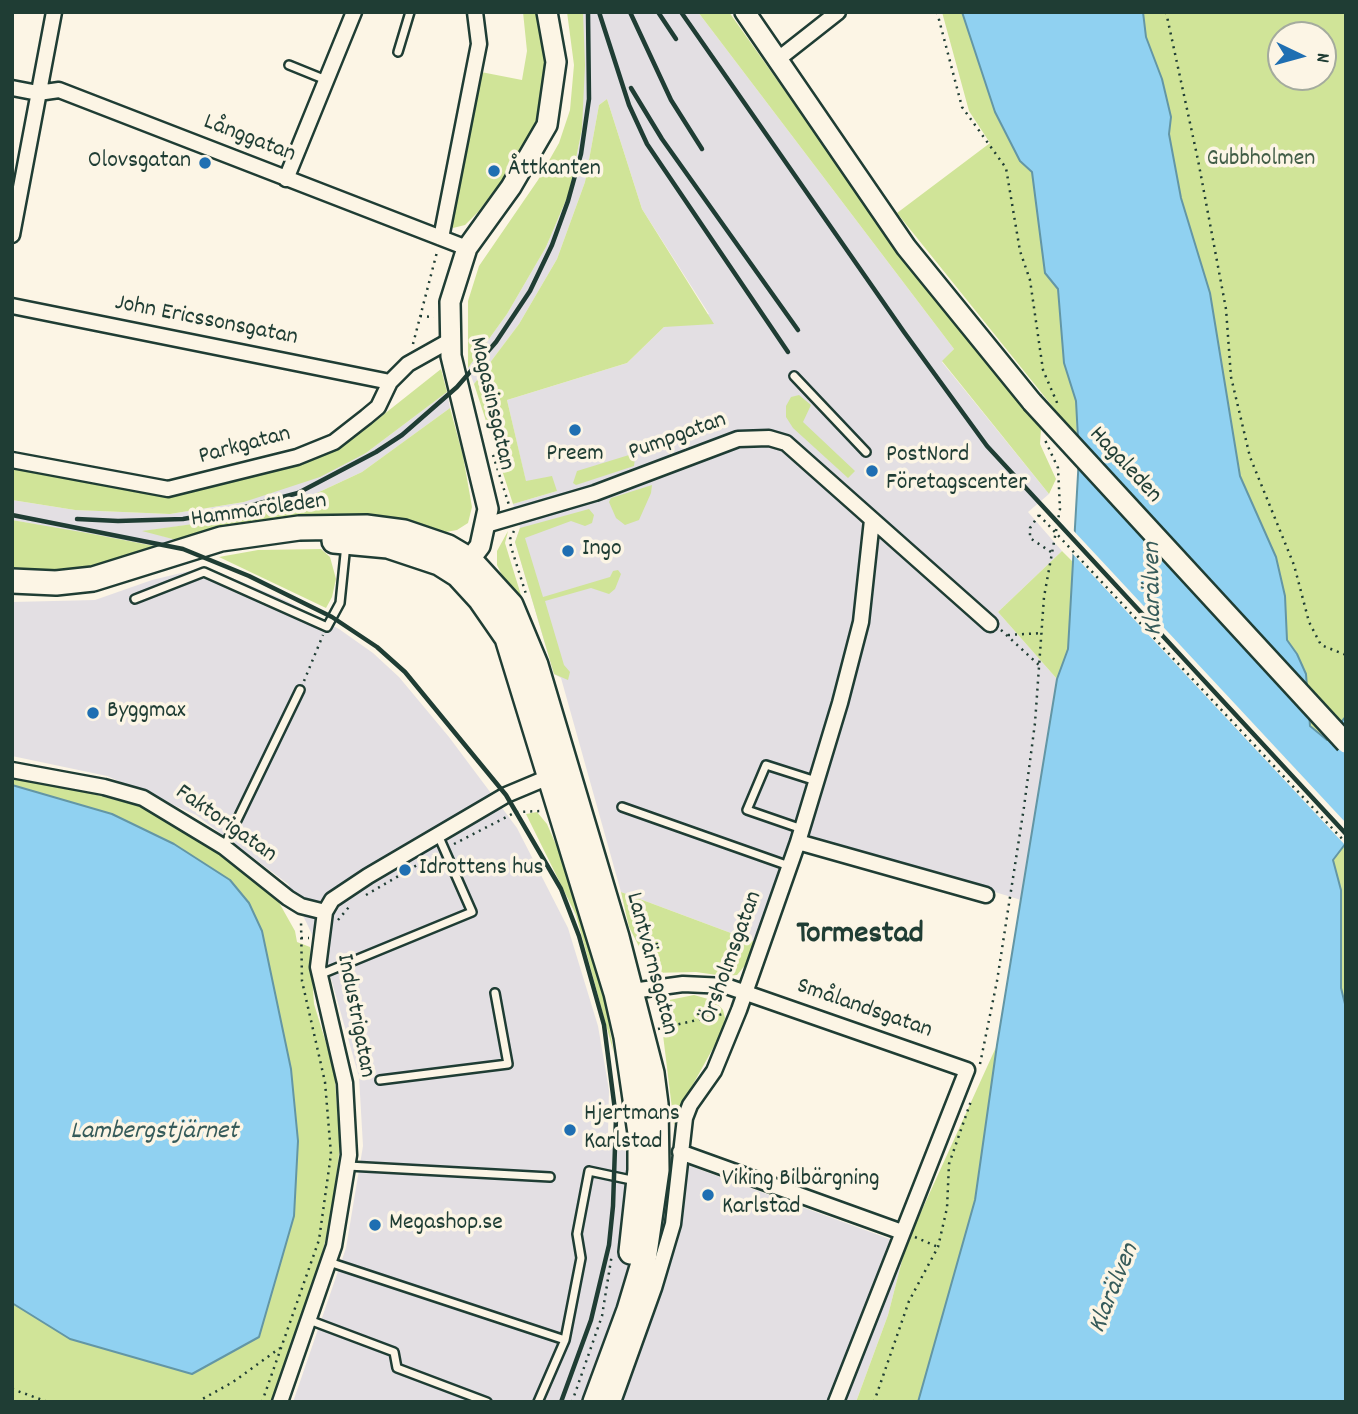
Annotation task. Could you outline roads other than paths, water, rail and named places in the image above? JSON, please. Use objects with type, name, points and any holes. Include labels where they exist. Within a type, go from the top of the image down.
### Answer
[{"type":"main road","name":"Hammaröleden","points":[[12,581],[56,583],[93,579],[221,539],[299,528],[346,534],[464,568]]},
{"type":"main road","name":"Hammaröleden","points":[[12,591],[55,593],[96,590],[226,549],[346,534]]},
{"type":"main road","name":"Lantvärnsgatan","points":[[464,568],[512,605],[525,632],[559,773],[624,992],[643,1033],[652,1073],[658,1132],[650,1233],[629,1310],[595,1402]]},
{"type":"main road","name":"Lantvärnsgatan","points":[[579,1402],[616,1307],[630,1258],[639,1182],[638,1106],[624,992]]},
{"type":"street","points":[[12,235],[54,12]]},
{"type":"street","points":[[286,178],[354,12]]},
{"type":"street","points":[[441,238],[479,44],[475,12]]},
{"type":"street","name":"Magasinsgatan","points":[[464,568],[486,525],[485,496],[449,341],[452,292],[467,248],[511,187],[547,125],[556,62],[547,12]]},
{"type":"street","name":"Hagaleden","points":[[745,12],[958,308],[1032,402],[1346,743]]},
{"type":"street","name":"Hagaleden","points":[[754,12],[780,58]]},
{"type":"street","points":[[780,58],[838,12]]},
{"type":"street","name":"Långgatan","points":[[12,88],[38,93],[59,90],[467,248]]},
{"type":"street","name":"John Ericssonsgatan","points":[[12,306],[390,382]]},
{"type":"street","name":"Parkgatan","points":[[12,460],[159,488],[179,488],[296,457],[334,442],[378,407],[390,382],[408,364],[449,341]]},
{"type":"street","name":"Pumpgatan","points":[[486,525],[594,493],[738,439],[754,437],[786,443],[990,624]]},
{"type":"street","name":"Örsholmsgatan","points":[[613,1402],[654,1288],[673,1223],[680,1152],[690,1105],[714,1071],[739,1010],[790,866],[816,782],[861,622],[872,520]]},
{"type":"street","name":"Faktorigatan","points":[[12,770],[104,787],[143,798],[224,847],[301,906],[325,912]]},
{"type":"street","points":[[325,912],[332,900],[346,889],[506,795],[559,773]]},
{"type":"street","points":[[800,836],[986,895]]},
{"type":"street","name":"Industrigatan","points":[[280,1402],[329,1262],[340,1219],[348,1166],[345,1083],[319,975],[319,938],[325,912]]},
{"type":"street","points":[[624,992],[707,984],[745,992]]},
{"type":"street","name":"Smålandsgatan","points":[[745,992],[973,1070],[902,1232]]},
{"type":"street","points":[[680,1152],[902,1232],[836,1402]]},
{"type":"lane","points":[[398,52],[410,12]]},
{"type":"lane","points":[[289,65],[326,80]]},
{"type":"lane","points":[[794,376],[866,452]]},
{"type":"lane","points":[[135,598],[204,572],[327,626],[341,596],[346,534]]},
{"type":"lane","points":[[224,847],[300,690]]},
{"type":"lane","points":[[800,836],[747,810],[766,765],[816,782]]},
{"type":"lane","points":[[622,807],[790,866]]},
{"type":"lane","points":[[319,975],[472,912],[438,835]]},
{"type":"lane","points":[[380,1080],[508,1064],[495,993]]},
{"type":"lane","points":[[348,1166],[550,1177]]},
{"type":"lane","points":[[538,1402],[565,1340],[581,1258],[578,1234],[589,1171],[639,1182]]},
{"type":"lane","points":[[329,1262],[565,1340]]},
{"type":"lane","points":[[309,1320],[394,1352],[397,1368],[487,1402]]},
{"type":"water","name":"Klarälven","points":[[962,12],[1143,12],[1146,37],[1162,79],[1171,117],[1169,134],[1181,198],[1210,293],[1240,476],[1276,557],[1285,596],[1287,640],[1306,674],[1310,726],[1327,740],[1346,716],[1346,843],[1333,860],[1341,890],[1341,988],[1346,1008],[1346,1402],[918,1402],[975,1200],[997,1045],[1057,679],[1068,649],[1079,457],[1076,401],[1064,363],[1058,289],[1045,273],[1032,172],[1020,161],[995,112]]},
{"type":"water","name":"Lambergstjärnet","points":[[12,785],[112,814],[174,844],[230,880],[249,903],[262,931],[291,1069],[298,1141],[294,1216],[259,1337],[192,1374],[70,1339],[12,1303]]},
{"type":"railway","points":[[77,519],[183,519],[234,510],[298,493],[376,452],[402,435],[457,387],[496,342],[530,291],[552,245],[568,201],[581,154],[589,99],[588,12]]},
{"type":"railway","points":[[599,12],[629,105],[647,144],[788,352]]},
{"type":"railway","points":[[630,12],[671,100],[702,149]]},
{"type":"railway","points":[[658,12],[676,39]]},
{"type":"railway","points":[[681,12],[904,332],[987,446],[1346,834]]},
{"type":"railway","points":[[631,88],[662,139],[798,330]]},
{"type":"railway","points":[[12,515],[183,549],[249,576],[332,617],[377,647],[405,672],[506,795],[561,889],[579,936],[604,1025],[616,1118],[609,1245],[591,1320],[561,1402]]},
{"type":"place","name":"Olovsgatan","points":[[205,163]]},
{"type":"place","name":"Åttkanten","points":[[494,171]]},
{"type":"place","name":"Preem","points":[[575,430]]},
{"type":"place","name":"PostNord Företagscenter","points":[[872,471]]},
{"type":"place","name":"Ingo","points":[[568,551]]},
{"type":"place","name":"Byggmax","points":[[93,713]]},
{"type":"place","name":"Idrottens hus","points":[[405,870]]},
{"type":"place","name":"Hjertmans Karlstad","points":[[570,1130]]},
{"type":"place","name":"Viking Bilbärgning Karlstad","points":[[708,1195]]},
{"type":"place","name":"Megashop.se","points":[[375,1225]]},
{"type":"district","name":"Tormestad","points":[[860,937]]},
{"type":"park label","name":"Gubbholmen","points":[[1261,161]]}]
